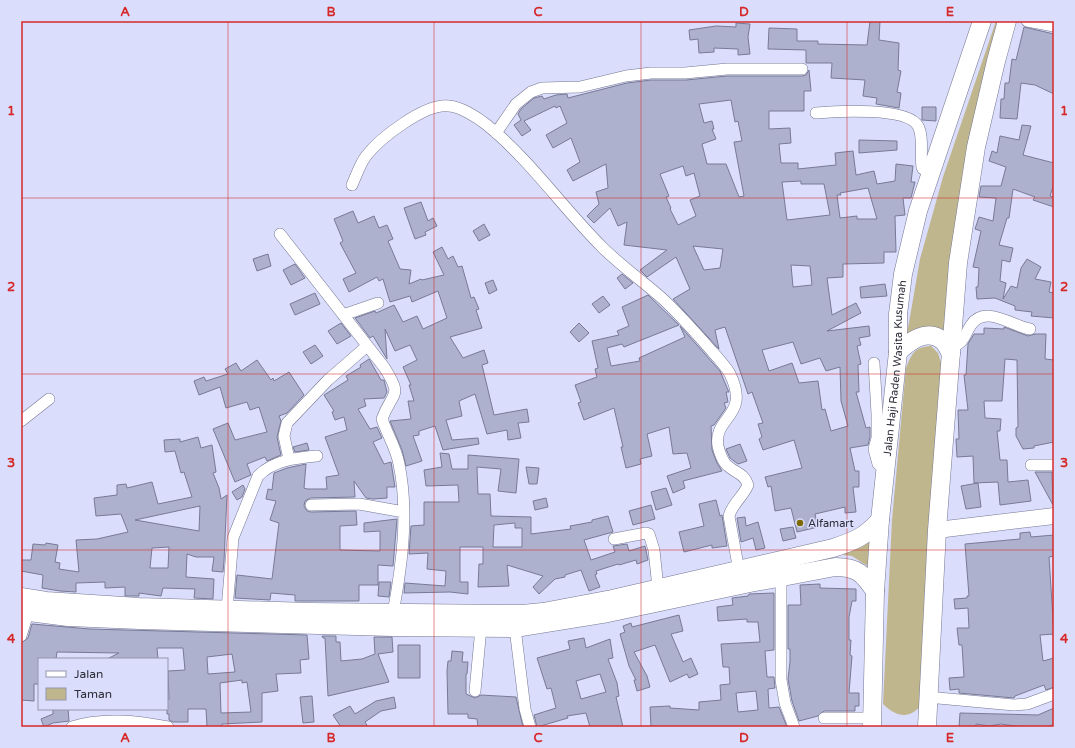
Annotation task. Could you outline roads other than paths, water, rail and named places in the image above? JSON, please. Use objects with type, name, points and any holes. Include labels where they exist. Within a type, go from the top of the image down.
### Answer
[{"type":"highway","name":"Jalan Haji Raden Wasita Kusumah","points":[[872,723],[875,591],[880,520],[898,352],[898,314],[903,274],[918,211],[982,21]]},
{"type":"highway","points":[[927,727],[927,696],[938,530],[958,263],[968,195],[985,106],[1007,21]]},
{"type":"highway","points":[[898,352],[911,341],[924,336],[935,337],[943,341],[951,351]]},
{"type":"highway","points":[[24,607],[66,603],[226,609],[310,618],[481,628],[515,628],[601,615],[668,591],[851,542],[870,532],[880,520]]},
{"type":"highway","points":[[24,607],[68,617],[310,618],[393,613],[490,615],[542,612],[668,591],[835,567],[847,567],[862,573],[875,591]]},
{"type":"main road","points":[[938,530],[1054,516]]},
{"type":"street","points":[[1027,21],[1054,26]]},
{"type":"street","points":[[496,133],[516,104],[531,92],[542,88],[580,87],[626,76],[651,73],[685,73],[727,68],[802,69]]},
{"type":"street","points":[[352,185],[366,156],[384,138],[411,119],[440,106],[450,106],[469,114],[496,133],[549,187],[602,246],[664,300],[729,372],[736,389],[737,402],[730,417],[720,428],[717,438],[725,463],[728,467],[746,478],[748,485],[745,493],[731,508],[728,516],[739,571]]},
{"type":"street","points":[[816,113],[883,112],[910,119],[918,126],[920,133],[923,169],[932,173]]},
{"type":"street","points":[[280,234],[384,367],[396,388],[396,394],[385,410],[382,419],[396,450],[400,465],[404,512],[399,581],[393,613]]},
{"type":"street","points":[[343,315],[378,303]]},
{"type":"street","points":[[951,351],[962,342],[971,326],[977,319],[986,316],[1000,318],[1030,329]]},
{"type":"street","points":[[288,459],[284,436],[287,422],[328,380],[367,346]]},
{"type":"street","points":[[874,362],[877,414],[874,449],[878,464],[886,469]]},
{"type":"street","points":[[21,421],[49,399]]},
{"type":"street","points":[[226,609],[233,538],[254,483],[263,470],[288,459],[317,456]]},
{"type":"street","points":[[1031,465],[1054,465]]},
{"type":"street","points":[[311,505],[359,504],[404,512]]},
{"type":"street","points":[[614,539],[646,533],[649,534],[668,591]]},
{"type":"street","points":[[780,576],[781,680],[785,703],[794,727]]},
{"type":"street","points":[[21,636],[24,607]]},
{"type":"street","points":[[475,691],[481,628]]},
{"type":"street","points":[[515,628],[525,709],[530,727]]},
{"type":"street","points":[[927,696],[1014,705],[1027,704],[1054,694]]},
{"type":"street","points":[[824,718],[872,723]]},
{"type":"street","points":[[72,727],[120,721],[135,721],[168,727]]},
{"type":"place","name":"Alfamart","points":[[800,523]]}]
